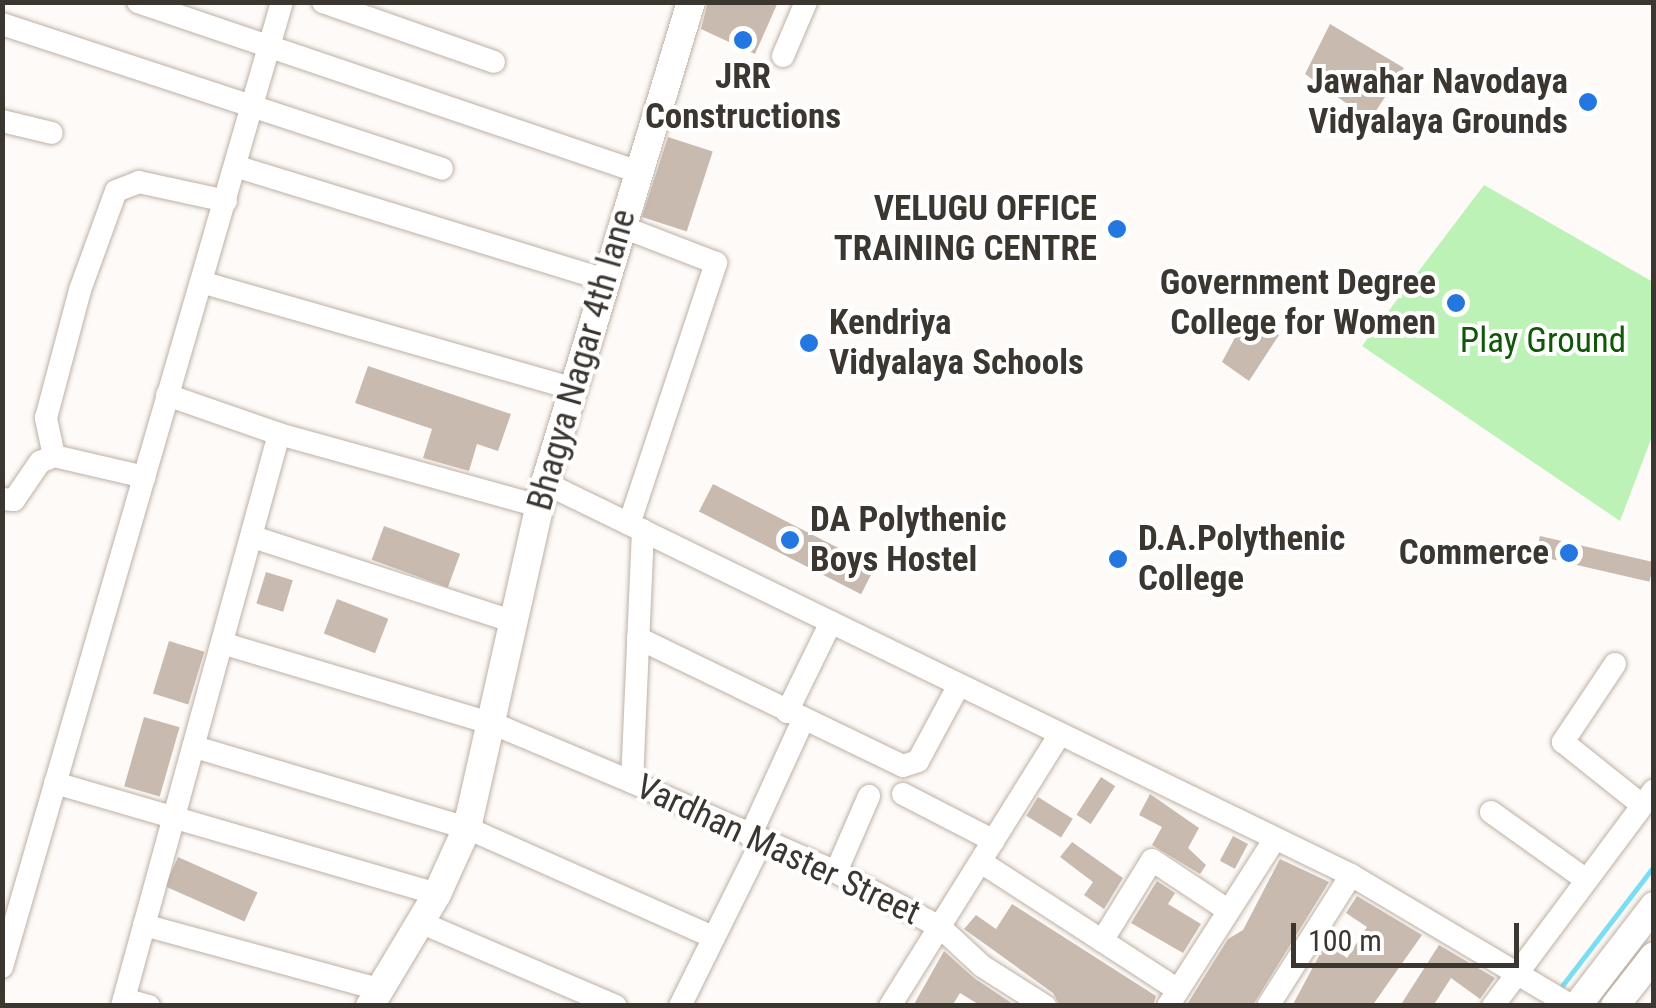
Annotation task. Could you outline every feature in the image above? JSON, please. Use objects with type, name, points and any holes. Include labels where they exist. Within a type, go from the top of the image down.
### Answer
[{"type":"main road","name":"Bhagya Nagar 4th lane","points":[[375,998],[422,922],[467,828],[494,724],[542,494],[602,279],[692,2]]},
{"type":"main road","points":[[1575,1006],[1654,906]]},
{"type":"main road","points":[[1616,1006],[1654,956]]},
{"type":"street","points":[[138,2],[636,170]]},
{"type":"street","points":[[2,967],[167,395],[238,167],[282,2]]},
{"type":"street","points":[[323,2],[494,62]]},
{"type":"street","points":[[783,56],[806,2]]},
{"type":"street","points":[[2,24],[442,168]]},
{"type":"street","points":[[2,121],[52,133]]},
{"type":"street","points":[[238,167],[602,279]]},
{"type":"street","points":[[54,456],[46,418],[80,290],[116,191],[139,182],[226,201]]},
{"type":"street","points":[[620,226],[716,264],[636,527],[638,638],[632,782]]},
{"type":"street","points":[[201,282],[572,388]]},
{"type":"street","points":[[167,395],[279,434],[542,494],[636,527],[1350,875],[1575,1006]]},
{"type":"street","points":[[149,1006],[123,1002],[225,644],[279,434]]},
{"type":"street","points":[[2,499],[14,500],[40,462],[54,456],[145,477]]},
{"type":"street","points":[[252,537],[515,622]]},
{"type":"street","points":[[680,1006],[756,839],[830,622]]},
{"type":"street","points":[[638,638],[795,716],[913,766],[959,685]]},
{"type":"street","name":"Vardhan Master Street","points":[[225,644],[494,724],[836,872],[940,928],[982,966],[1044,1006]]},
{"type":"street","points":[[1493,1006],[1648,798],[1562,742],[1615,664]]},
{"type":"street","points":[[895,1004],[1060,734]]},
{"type":"street","points":[[195,747],[467,828],[714,937]]},
{"type":"street","points":[[56,783],[437,894]]},
{"type":"street","points":[[904,794],[994,841]]},
{"type":"street","points":[[836,872],[869,796]]},
{"type":"street","points":[[1491,812],[1586,879]]},
{"type":"street","points":[[980,862],[1102,940],[1173,998],[1274,840]]},
{"type":"street","points":[[1102,940],[1152,860],[1229,911]]},
{"type":"street","points":[[1268,1006],[1350,875]]},
{"type":"street","points":[[2,878],[26,886]]},
{"type":"street","points":[[422,922],[616,1006]]},
{"type":"street","points":[[144,925],[375,998]]},
{"type":"green space","name":"Play Ground","points":[[1484,185],[1653,282],[1653,434],[1620,521],[1362,346]]},
{"type":"building","name":"JRR Constructions","points":[[708,2],[778,2],[755,54],[701,29]]},
{"type":"building","points":[[1330,24],[1404,68],[1370,120],[1305,74]]},
{"type":"building","points":[[668,137],[713,152],[687,231],[642,217]]},
{"type":"building","points":[[1248,313],[1279,335],[1249,381],[1222,362]]},
{"type":"building","points":[[368,366],[511,414],[498,451],[477,444],[469,471],[423,458],[432,429],[355,403]]},
{"type":"building","name":"DA Polythenic Boys Hostel","points":[[713,484],[875,567],[861,594],[699,512]]},
{"type":"building","points":[[384,526],[460,554],[448,588],[372,560]]},
{"type":"building","points":[[1540,536],[1654,562],[1650,582],[1536,555]]},
{"type":"building","points":[[266,572],[293,580],[283,612],[256,604]]},
{"type":"building","points":[[337,599],[388,619],[375,653],[324,634]]},
{"type":"building","points":[[169,641],[204,652],[188,704],[153,694]]},
{"type":"building","points":[[144,717],[180,727],[160,796],[124,786]]},
{"type":"building","points":[[1101,777],[1115,786],[1091,824],[1076,815]]},
{"type":"building","points":[[1150,794],[1199,828],[1188,848],[1206,865],[1200,874],[1152,845],[1162,827],[1139,815]]},
{"type":"building","points":[[1038,797],[1073,819],[1061,837],[1026,816]]},
{"type":"building","points":[[1233,836],[1248,844],[1235,869],[1220,861]]},
{"type":"building","points":[[1072,842],[1123,878],[1104,909],[1084,895],[1093,882],[1060,857]]},
{"type":"building","points":[[178,857],[257,892],[244,922],[165,886]]},
{"type":"building","points":[[1280,859],[1329,882],[1253,1005],[1186,1006],[1228,939],[1243,930]]},
{"type":"building","points":[[1157,881],[1175,893],[1168,904],[1201,924],[1183,953],[1131,923]]},
{"type":"building","points":[[1357,896],[1422,935],[1372,1006],[1292,1006],[1326,943],[1347,958],[1367,927],[1346,913]]},
{"type":"building","points":[[1012,904],[1156,996],[1153,1006],[1060,1006],[1053,993],[964,929],[976,915],[996,929]]},
{"type":"building","points":[[1439,945],[1495,978],[1480,999],[1451,978],[1433,1006],[1400,1006]]},
{"type":"building","points":[[944,951],[974,978],[1016,1006],[981,1006],[960,993],[952,1006],[913,1006]]},
{"type":"waterway","points":[[1558,991],[1654,866]]},
{"type":"place","name":"JRR Constructions","points":[[743,40]]},
{"type":"place","name":"Jawahar Navodaya Vidyalaya Grounds","points":[[1588,102]]},
{"type":"place","name":"VELUGU OFFICE TRAINING CENTRE","points":[[1117,229]]},
{"type":"place","name":"Government Degree College for Women","points":[[1456,303]]},
{"type":"place","name":"Kendriya Vidyalaya Schools","points":[[809,343]]},
{"type":"place","name":"DA Polythenic Boys Hostel","points":[[790,540]]},
{"type":"place","name":"Commerce","points":[[1569,553]]},
{"type":"place","name":"D.A.Polythenic College","points":[[1118,559]]}]
